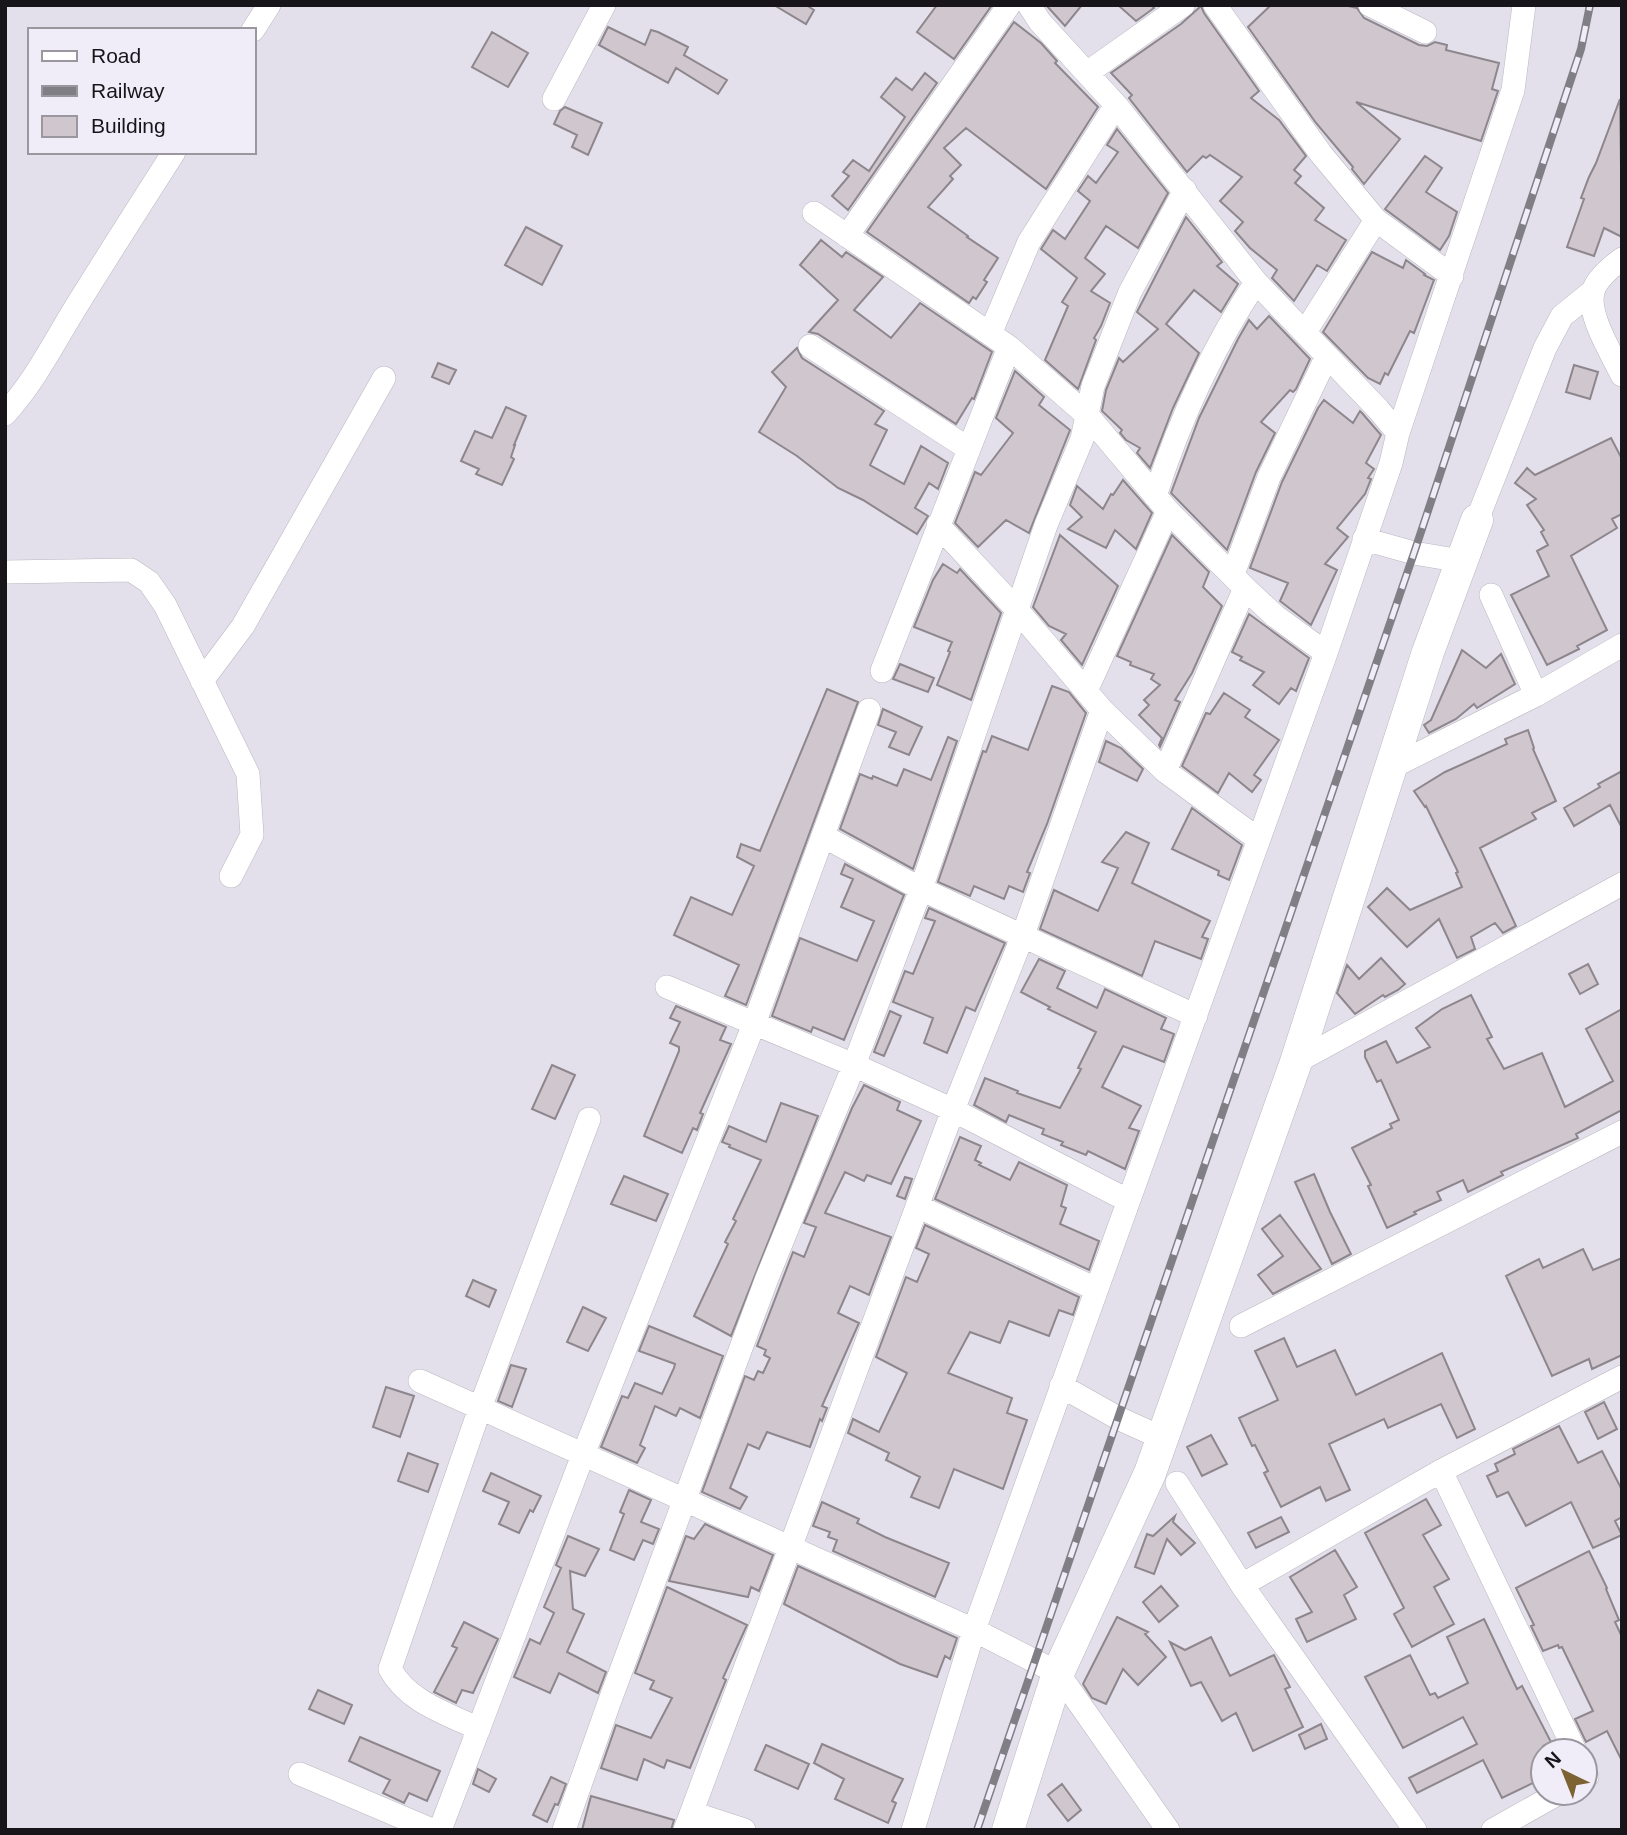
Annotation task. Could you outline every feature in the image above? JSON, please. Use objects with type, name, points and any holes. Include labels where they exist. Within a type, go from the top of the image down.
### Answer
[{"type":"main road","points":[[1008,1830],[1058,1674],[1150,1473],[1296,1062],[1390,768],[1477,520]]},
{"type":"street","points":[[254,28],[269,5]]},
{"type":"street","points":[[554,99],[604,5]]},
{"type":"street","points":[[847,236],[1009,5]]},
{"type":"street","points":[[1028,5],[1040,22],[1116,105],[1256,282],[1398,433]]},
{"type":"street","points":[[1087,74],[1183,5]]},
{"type":"street","points":[[1215,5],[1321,154],[1376,220],[1452,276]]},
{"type":"street","points":[[1370,5],[1425,32]]},
{"type":"street","points":[[913,1830],[974,1630],[1326,653],[1391,463],[1398,433],[1513,90],[1524,5]]},
{"type":"street","points":[[882,671],[969,449],[1029,242],[1116,105]]},
{"type":"street","points":[[5,414],[39,370],[78,303],[173,154]]},
{"type":"street","points":[[564,1830],[767,1278],[854,1065],[921,889],[1046,525],[1082,439],[1093,386],[1130,292],[1185,190]]},
{"type":"street","points":[[814,213],[1000,341],[1088,416],[1161,504],[1275,616],[1326,653]]},
{"type":"street","points":[[1305,332],[1376,220]]},
{"type":"street","points":[[1477,520],[1545,348],[1562,316],[1593,291],[1608,270],[1622,259]]},
{"type":"street","points":[[1086,691],[1161,504],[1167,458],[1231,318],[1256,282]]},
{"type":"street","points":[[1593,291],[1592,312],[1622,375]]},
{"type":"street","points":[[810,346],[969,449]]},
{"type":"street","points":[[1166,771],[1239,581],[1269,477],[1327,356]]},
{"type":"street","points":[[202,681],[243,626],[384,378]]},
{"type":"street","points":[[938,525],[1018,611],[1102,710],[1166,771],[1258,839]]},
{"type":"street","points":[[1364,539],[1414,553],[1461,561]]},
{"type":"street","points":[[5,572],[131,570],[149,582],[164,605],[248,774],[252,835],[231,876]]},
{"type":"street","points":[[1491,595],[1536,695]]},
{"type":"street","points":[[1390,768],[1536,695],[1622,645]]},
{"type":"street","points":[[440,1830],[583,1455],[754,1024],[869,710]]},
{"type":"street","points":[[744,1830],[688,1822],[953,1110],[1023,935],[1102,710]]},
{"type":"street","points":[[823,836],[921,889],[1196,1016]]},
{"type":"street","points":[[1296,1062],[1622,884]]},
{"type":"street","points":[[667,987],[854,1065],[953,1110],[1127,1200]]},
{"type":"street","points":[[479,1729],[413,1698],[397,1682],[390,1669],[480,1408],[589,1119]]},
{"type":"street","points":[[1241,1326],[1622,1132]]},
{"type":"street","points":[[917,1206],[1096,1289]]},
{"type":"street","points":[[1242,1585],[1441,1471],[1622,1377]]},
{"type":"street","points":[[420,1381],[974,1630],[1058,1674],[1168,1830]]},
{"type":"street","points":[[1061,1386],[1118,1418],[1162,1438]]},
{"type":"street","points":[[1441,1471],[1568,1737]]},
{"type":"street","points":[[1177,1483],[1242,1585],[1415,1830]]},
{"type":"street","points":[[300,1774],[432,1830]]},
{"type":"street","points":[[1493,1830],[1534,1807]]},
{"type":"building","points":[[774,5],[806,5],[814,10],[806,24]]},
{"type":"building","points":[[937,5],[992,5],[954,59],[917,32]]},
{"type":"building","points":[[1046,5],[1082,5],[1065,26]]},
{"type":"building","points":[[1118,5],[1151,5],[1154,8],[1136,21]]},
{"type":"building","points":[[1271,5],[1344,5],[1357,8],[1364,18],[1419,45],[1427,46],[1435,42],[1447,45],[1446,50],[1499,63],[1492,89],[1498,91],[1481,141],[1356,102],[1400,139],[1364,184],[1316,123],[1248,27]]},
{"type":"building","points":[[1201,6],[1259,91],[1251,98],[1279,120],[1306,156],[1294,170],[1301,176],[1295,183],[1324,208],[1315,220],[1346,240],[1327,271],[1317,265],[1294,301],[1272,278],[1277,270],[1250,248],[1235,231],[1243,222],[1220,201],[1242,177],[1210,155],[1206,158],[1203,156],[1187,172],[1129,98],[1132,95],[1111,73],[1181,24]]},
{"type":"building","points":[[1014,22],[1041,43],[1057,61],[1055,63],[1098,107],[1046,189],[966,128],[944,148],[961,165],[950,176],[953,179],[928,207],[998,258],[984,280],[987,282],[976,299],[973,297],[969,303],[867,232]]},
{"type":"building","points":[[608,27],[645,45],[651,30],[658,32],[688,47],[684,55],[727,80],[718,94],[676,68],[668,83],[599,45]]},
{"type":"building","points":[[492,32],[528,53],[508,87],[472,67]]},
{"type":"building","points":[[925,73],[937,83],[848,210],[832,196],[849,176],[843,172],[853,160],[869,171],[905,117],[881,97],[896,78],[912,90]]},
{"type":"building","points":[[1620,99],[1622,237],[1604,228],[1594,256],[1567,247],[1584,199],[1581,198]]},
{"type":"building","points":[[565,107],[602,123],[588,155],[572,147],[577,135],[554,124]]},
{"type":"building","points":[[1117,129],[1168,193],[1138,248],[1106,226],[1085,258],[1105,274],[1091,291],[1110,303],[1094,338],[1096,340],[1078,389],[1045,360],[1068,306],[1062,302],[1077,278],[1041,249],[1053,230],[1065,239],[1090,201],[1078,191],[1088,176],[1096,183],[1118,152],[1107,145]]},
{"type":"building","points":[[1425,156],[1442,168],[1426,192],[1457,212],[1449,236],[1440,250],[1385,209]]},
{"type":"building","points":[[1186,217],[1222,262],[1217,266],[1238,284],[1221,312],[1194,290],[1166,324],[1199,353],[1173,408],[1150,468],[1137,453],[1140,448],[1126,440],[1120,433],[1122,430],[1102,411],[1106,390],[1119,358],[1123,362],[1158,329],[1137,312]]},
{"type":"building","points":[[526,227],[562,246],[542,285],[505,265]]},
{"type":"building","points":[[821,240],[842,257],[846,252],[883,277],[854,310],[891,338],[920,303],[992,352],[974,399],[972,398],[956,424],[818,334],[809,332],[838,300],[800,265]]},
{"type":"building","points":[[1372,252],[1403,268],[1406,260],[1434,280],[1414,333],[1410,331],[1388,375],[1385,373],[1380,384],[1368,378],[1323,332]]},
{"type":"building","points":[[1269,316],[1310,359],[1296,389],[1293,392],[1290,390],[1261,422],[1275,433],[1256,472],[1227,550],[1171,493],[1199,418],[1238,339],[1249,320],[1257,329]]},
{"type":"building","points":[[797,348],[802,358],[884,411],[875,424],[887,430],[870,465],[904,484],[921,446],[948,463],[938,489],[929,483],[915,508],[928,516],[917,534],[863,500],[838,488],[797,456],[759,432],[786,387],[772,372]]},
{"type":"building","points":[[438,363],[456,370],[449,384],[432,377]]},
{"type":"building","points":[[1574,365],[1598,372],[1590,399],[1566,392]]},
{"type":"building","points":[[1015,371],[1044,397],[1039,405],[1070,430],[1029,533],[1006,520],[978,547],[955,523],[975,472],[981,475],[1013,433],[996,418]]},
{"type":"building","points":[[1324,400],[1353,423],[1360,411],[1381,435],[1366,463],[1374,469],[1368,478],[1371,479],[1365,494],[1337,528],[1348,537],[1325,564],[1337,570],[1311,625],[1280,601],[1288,583],[1250,568],[1282,482]]},
{"type":"building","points":[[506,407],[526,416],[514,445],[511,457],[514,459],[502,485],[476,474],[479,469],[461,461],[475,431],[492,438]]},
{"type":"building","points":[[1611,438],[1622,459],[1622,514],[1612,519],[1617,528],[1571,556],[1607,630],[1577,646],[1579,649],[1547,665],[1511,595],[1549,576],[1537,551],[1548,545],[1541,532],[1544,530],[1527,505],[1536,499],[1515,483],[1527,468],[1535,475]]},
{"type":"building","points":[[1123,480],[1152,513],[1136,549],[1115,530],[1106,548],[1068,529],[1082,517],[1070,505],[1077,486],[1103,509]]},
{"type":"building","points":[[1060,535],[1118,586],[1082,665],[1061,640],[1066,634],[1049,626],[1033,607]]},
{"type":"building","points":[[1172,535],[1209,572],[1203,587],[1222,606],[1192,673],[1175,700],[1180,702],[1160,747],[1162,738],[1139,715],[1149,705],[1144,700],[1160,685],[1151,679],[1154,674],[1130,665],[1131,662],[1117,656]]},
{"type":"building","points":[[943,564],[957,573],[960,569],[1001,613],[971,700],[937,685],[952,642],[914,627],[933,580]]},
{"type":"building","points":[[1249,614],[1309,658],[1296,691],[1291,688],[1279,704],[1253,685],[1264,672],[1240,660],[1242,657],[1232,652]]},
{"type":"building","points":[[1462,650],[1486,668],[1501,654],[1515,684],[1477,708],[1474,704],[1456,719],[1429,733],[1424,725],[1431,720]]},
{"type":"building","points":[[900,664],[934,678],[928,692],[893,679]]},
{"type":"building","points":[[1052,686],[1069,692],[1086,713],[1027,872],[1030,873],[1023,892],[1009,886],[1004,899],[974,886],[970,896],[938,882],[983,751],[986,752],[992,736],[1028,750]]},
{"type":"building","points":[[827,689],[858,702],[746,1005],[725,996],[739,965],[674,935],[691,897],[732,915],[754,866],[737,857],[741,844],[760,851]]},
{"type":"building","points":[[1224,693],[1250,710],[1245,717],[1279,740],[1254,775],[1261,780],[1252,792],[1229,773],[1218,793],[1182,766],[1206,713],[1210,714]]},
{"type":"building","points":[[883,709],[922,727],[909,755],[889,747],[896,732],[878,725]]},
{"type":"building","points":[[1528,730],[1533,749],[1556,801],[1532,813],[1536,819],[1480,848],[1516,926],[1503,933],[1495,923],[1471,937],[1475,949],[1457,958],[1439,919],[1407,947],[1368,907],[1387,888],[1410,910],[1462,887],[1456,873],[1458,872],[1426,806],[1414,791],[1445,772],[1507,744],[1505,739]]},
{"type":"building","points":[[948,737],[957,741],[913,869],[840,829],[860,774],[872,779],[873,776],[897,786],[904,769],[931,780]]},
{"type":"building","points":[[1106,741],[1121,748],[1143,769],[1137,781],[1099,762]]},
{"type":"building","points":[[1622,771],[1622,828],[1610,805],[1574,826],[1564,808]]},
{"type":"building","points":[[1192,808],[1242,845],[1229,880],[1218,875],[1219,871],[1172,849]]},
{"type":"building","points":[[1126,832],[1149,843],[1132,883],[1210,921],[1202,937],[1208,939],[1201,959],[1155,941],[1142,976],[1040,929],[1054,890],[1098,911],[1118,868],[1102,862]]},
{"type":"building","points":[[845,864],[904,895],[844,1040],[813,1027],[811,1032],[772,1016],[800,938],[857,961],[874,921],[841,907],[853,879],[841,874]]},
{"type":"building","points":[[929,908],[1005,943],[975,1011],[966,1007],[947,1053],[924,1043],[933,1018],[893,1002],[905,971],[913,974],[935,921],[925,918]]},
{"type":"building","points":[[1381,958],[1405,984],[1355,1014],[1337,993],[1347,965],[1359,979]]},
{"type":"building","points":[[1039,959],[1065,971],[1057,988],[1097,1008],[1105,989],[1166,1018],[1161,1029],[1174,1034],[1164,1062],[1123,1046],[1102,1087],[1141,1106],[1129,1128],[1139,1131],[1125,1169],[1088,1151],[1086,1155],[1061,1145],[1063,1142],[1042,1134],[1044,1129],[1009,1115],[1006,1122],[974,1105],[985,1078],[1060,1108],[1081,1069],[1078,1068],[1096,1032],[1048,1009],[1050,1007],[1021,992]]},
{"type":"building","points":[[1588,964],[1598,984],[1580,994],[1569,974]]},
{"type":"building","points":[[1471,995],[1492,1037],[1487,1039],[1504,1069],[1542,1053],[1565,1107],[1613,1081],[1586,1029],[1622,1009],[1622,1110],[1576,1134],[1578,1138],[1501,1172],[1503,1175],[1468,1192],[1463,1180],[1437,1192],[1441,1200],[1387,1228],[1368,1186],[1371,1185],[1352,1148],[1392,1128],[1390,1124],[1399,1120],[1381,1080],[1377,1082],[1365,1057],[1365,1051],[1386,1041],[1397,1063],[1430,1047],[1416,1028],[1442,1009]]},
{"type":"building","points":[[676,1006],[726,1027],[720,1040],[731,1044],[700,1113],[703,1114],[697,1130],[693,1128],[682,1153],[644,1136],[679,1051],[679,1047],[670,1043],[680,1022],[670,1018]]},
{"type":"building","points":[[890,1011],[901,1016],[884,1056],[874,1052]]},
{"type":"building","points":[[552,1065],[575,1075],[555,1119],[532,1109]]},
{"type":"building","points":[[864,1085],[900,1102],[897,1110],[921,1121],[891,1184],[867,1175],[864,1181],[845,1172],[825,1213],[891,1237],[869,1295],[850,1286],[838,1313],[859,1323],[822,1406],[827,1408],[810,1447],[767,1432],[759,1449],[748,1444],[730,1488],[747,1497],[740,1509],[702,1492],[745,1376],[754,1380],[758,1371],[763,1373],[770,1358],[764,1355],[766,1350],[757,1346],[793,1252],[804,1257],[816,1227],[804,1223]]},
{"type":"building","points":[[781,1103],[818,1116],[731,1336],[694,1316],[728,1244],[725,1242],[736,1221],[733,1219],[761,1160],[722,1142],[729,1126],[766,1142]]},
{"type":"building","points":[[960,1137],[981,1146],[975,1160],[981,1163],[979,1165],[1010,1180],[1019,1162],[1067,1185],[1061,1206],[1066,1208],[1060,1224],[1099,1241],[1089,1270],[935,1199]]},
{"type":"building","points":[[1314,1174],[1351,1254],[1332,1264],[1295,1182]]},
{"type":"building","points":[[624,1176],[668,1194],[656,1221],[611,1204]]},
{"type":"building","points":[[905,1177],[912,1179],[905,1199],[897,1196]]},
{"type":"building","points":[[1280,1215],[1321,1269],[1273,1294],[1258,1275],[1283,1256],[1262,1229]]},
{"type":"building","points":[[925,1225],[1079,1297],[1073,1315],[1059,1310],[1049,1336],[1009,1321],[1000,1343],[970,1332],[948,1373],[1012,1398],[1007,1413],[1027,1420],[1003,1489],[954,1469],[939,1508],[911,1497],[920,1477],[886,1460],[889,1453],[848,1433],[853,1419],[879,1432],[907,1373],[876,1357],[906,1277],[917,1282],[929,1254],[916,1248]]},
{"type":"building","points":[[1583,1249],[1593,1270],[1622,1258],[1622,1355],[1592,1369],[1589,1359],[1552,1376],[1506,1276],[1539,1259],[1543,1268]]},
{"type":"building","points":[[473,1280],[496,1290],[489,1307],[466,1296]]},
{"type":"building","points":[[583,1307],[606,1318],[588,1351],[567,1342]]},
{"type":"building","points":[[649,1326],[723,1356],[700,1418],[680,1408],[676,1416],[655,1406],[640,1445],[645,1448],[637,1463],[601,1447],[622,1396],[628,1398],[635,1383],[662,1394],[674,1368],[675,1364],[639,1351]]},
{"type":"building","points":[[1284,1338],[1297,1367],[1335,1350],[1356,1395],[1442,1353],[1475,1429],[1457,1438],[1441,1404],[1388,1428],[1384,1419],[1329,1444],[1350,1490],[1326,1501],[1320,1487],[1281,1507],[1264,1473],[1268,1471],[1239,1418],[1278,1400],[1255,1351]]},
{"type":"building","points":[[511,1365],[526,1369],[512,1407],[498,1401]]},
{"type":"building","points":[[386,1387],[414,1396],[400,1437],[373,1427]]},
{"type":"building","points":[[1604,1402],[1617,1429],[1598,1439],[1585,1412]]},
{"type":"building","points":[[1559,1426],[1578,1463],[1602,1451],[1622,1490],[1622,1517],[1615,1521],[1622,1535],[1593,1548],[1571,1502],[1526,1526],[1508,1492],[1497,1497],[1487,1476],[1498,1471],[1495,1464],[1515,1454],[1513,1449]]},
{"type":"building","points":[[1211,1435],[1227,1464],[1202,1476],[1187,1447]]},
{"type":"building","points":[[408,1453],[438,1464],[428,1492],[398,1481]]},
{"type":"building","points":[[491,1473],[541,1496],[533,1512],[530,1510],[519,1533],[499,1524],[509,1502],[483,1491]]},
{"type":"building","points":[[629,1490],[651,1500],[641,1522],[659,1529],[653,1544],[643,1540],[634,1560],[610,1550],[624,1514],[620,1512]]},
{"type":"building","points":[[1426,1499],[1441,1525],[1423,1535],[1449,1579],[1434,1587],[1454,1624],[1412,1647],[1394,1614],[1404,1608],[1365,1533]]},
{"type":"building","points":[[822,1502],[859,1519],[857,1523],[885,1537],[949,1563],[935,1597],[833,1551],[837,1540],[828,1537],[830,1532],[813,1526]]},
{"type":"building","points":[[1175,1516],[1173,1522],[1195,1543],[1181,1555],[1167,1539],[1154,1574],[1135,1567],[1147,1534],[1153,1536]]},
{"type":"building","points":[[1281,1517],[1289,1532],[1256,1548],[1248,1533]]},
{"type":"building","points":[[705,1524],[773,1555],[759,1591],[751,1587],[748,1597],[669,1581],[686,1536],[694,1539]]},
{"type":"building","points":[[568,1536],[599,1549],[585,1576],[570,1571],[573,1609],[584,1614],[567,1652],[606,1672],[598,1693],[559,1673],[550,1693],[514,1677],[530,1639],[540,1644],[554,1613],[544,1607],[561,1568],[556,1565]]},
{"type":"building","points":[[1335,1550],[1357,1587],[1344,1595],[1356,1619],[1307,1642],[1296,1619],[1312,1612],[1290,1577]]},
{"type":"building","points":[[1589,1551],[1607,1588],[1619,1620],[1615,1622],[1622,1637],[1622,1761],[1607,1731],[1596,1737],[1584,1737],[1575,1719],[1593,1711],[1562,1647],[1559,1648],[1558,1645],[1543,1651],[1516,1588]]},
{"type":"building","points":[[798,1566],[957,1638],[950,1659],[945,1656],[937,1677],[900,1664],[784,1604]]},
{"type":"building","points":[[1161,1586],[1178,1606],[1159,1622],[1143,1602]]},
{"type":"building","points":[[667,1587],[747,1625],[723,1678],[726,1680],[690,1768],[667,1760],[664,1768],[644,1759],[637,1780],[601,1768],[616,1725],[651,1738],[672,1698],[650,1689],[654,1681],[635,1673]]},
{"type":"building","points":[[1117,1617],[1148,1632],[1145,1634],[1166,1657],[1138,1685],[1123,1669],[1106,1704],[1092,1698],[1083,1684]]},
{"type":"building","points":[[1484,1619],[1517,1689],[1522,1686],[1548,1737],[1529,1737],[1529,1785],[1502,1798],[1483,1760],[1417,1793],[1409,1778],[1477,1744],[1463,1717],[1403,1748],[1365,1677],[1410,1655],[1430,1695],[1435,1693],[1438,1698],[1468,1683],[1447,1637]]},
{"type":"building","points":[[464,1622],[498,1639],[473,1693],[462,1690],[456,1703],[434,1692],[457,1648],[452,1646]]},
{"type":"building","points":[[1211,1637],[1230,1676],[1274,1655],[1290,1687],[1285,1689],[1303,1727],[1253,1751],[1236,1713],[1222,1721],[1201,1682],[1191,1686],[1170,1642],[1185,1650]]},
{"type":"building","points":[[318,1690],[352,1705],[344,1724],[309,1709]]},
{"type":"building","points":[[1321,1724],[1327,1739],[1305,1749],[1299,1735]]},
{"type":"building","points":[[360,1737],[440,1771],[427,1801],[409,1793],[404,1803],[383,1793],[390,1780],[349,1761]]},
{"type":"building","points":[[822,1744],[903,1779],[892,1801],[896,1803],[888,1823],[835,1799],[844,1779],[814,1763]]},
{"type":"building","points":[[766,1745],[809,1764],[798,1789],[755,1770]]},
{"type":"building","points":[[478,1769],[496,1779],[489,1792],[473,1784]]},
{"type":"building","points":[[551,1777],[566,1784],[558,1805],[555,1804],[547,1822],[533,1815]]},
{"type":"building","points":[[1062,1784],[1081,1810],[1068,1821],[1048,1795]]},
{"type":"building","points":[[591,1796],[674,1820],[671,1830],[582,1830]]},
{"type":"railway","points":[[977,1830],[1414,553],[1581,49],[1590,5]]}]
